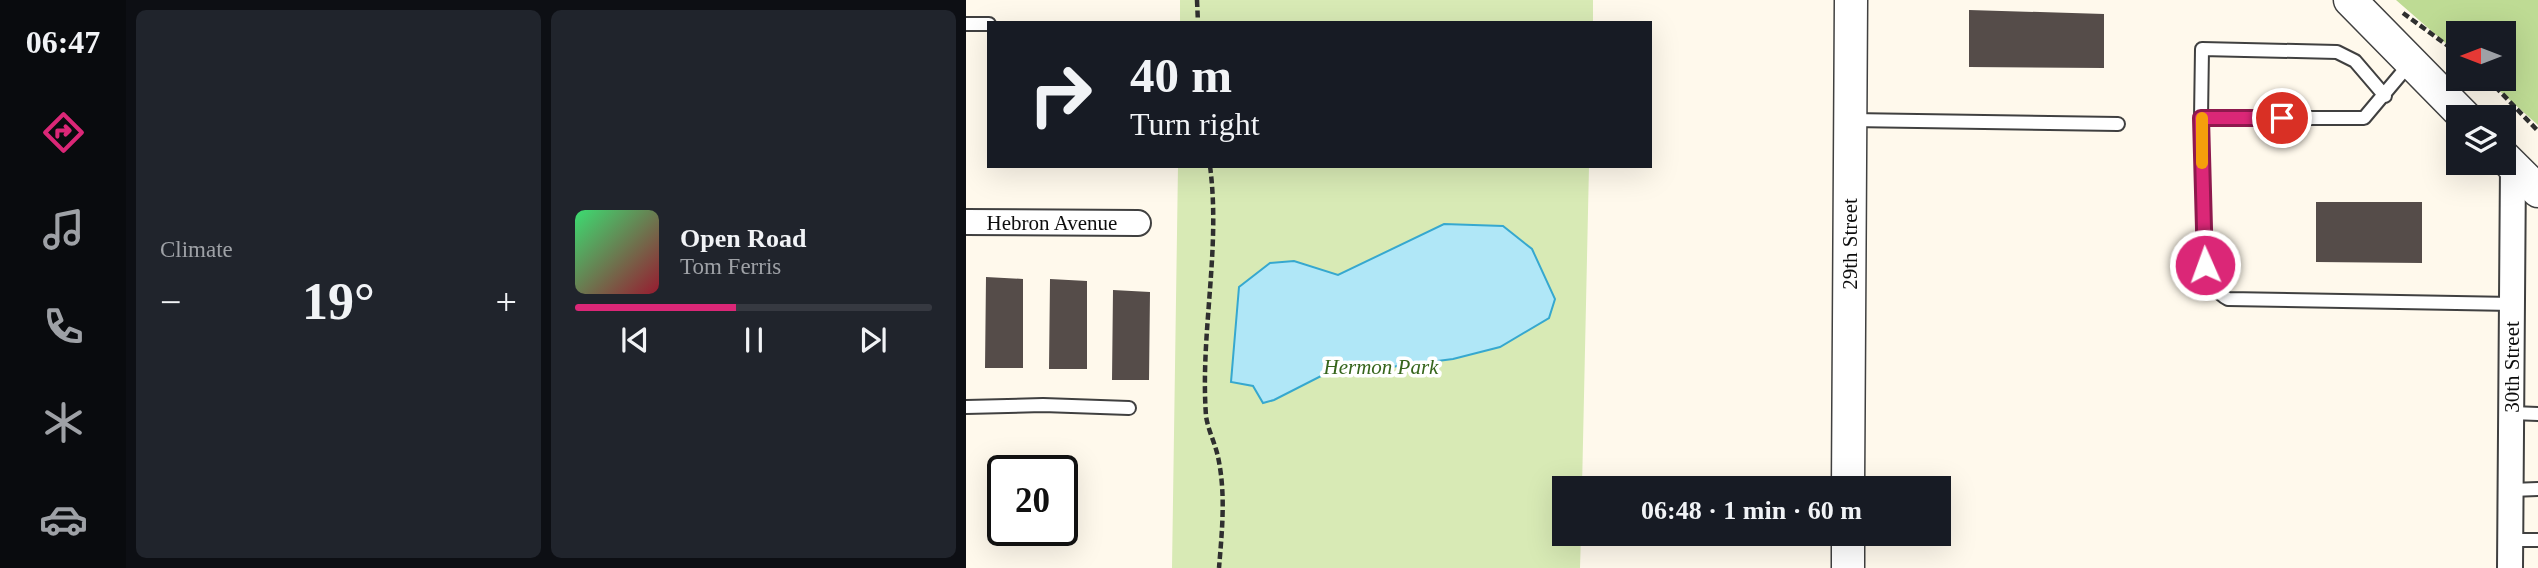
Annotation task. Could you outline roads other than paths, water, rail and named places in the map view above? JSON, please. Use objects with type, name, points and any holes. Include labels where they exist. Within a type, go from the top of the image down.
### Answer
[{"type":"street","name":"29th Street","points":[[1849,476],[1851,0]]},
{"type":"street","points":[[2350,0],[2453,105]]},
{"type":"street","points":[[2516,168],[2538,191]]},
{"type":"street","name":"30th Street","points":[[2509,175],[2513,304],[2511,568]]},
{"type":"street","name":"Hebron Avenue","points":[[966,222],[1138,223]]},
{"type":"street","points":[[1848,546],[1848,568]]},
{"type":"lane","points":[[966,24],[987,24]]},
{"type":"lane","points":[[2385,96],[2355,61],[2337,52],[2202,49],[2205,265],[2209,279],[2224,297],[2513,304]]},
{"type":"lane","points":[[2201,118],[2364,118],[2411,62]]},
{"type":"lane","points":[[1851,120],[2118,124]]},
{"type":"lane","points":[[966,407],[1043,405],[1129,408]]},
{"type":"lane","points":[[2512,413],[2538,414]]},
{"type":"lane","points":[[2511,490],[2538,489]]},
{"type":"lane","points":[[2511,540],[2538,540]]},
{"type":"water","points":[[1444,224],[1503,226],[1532,249],[1555,299],[1549,318],[1500,347],[1453,359],[1321,376],[1263,403],[1253,386],[1231,382],[1239,287],[1270,263],[1294,261],[1338,275]]},
{"type":"park label","name":"Hermon Park","points":[[1381,367]]}]
